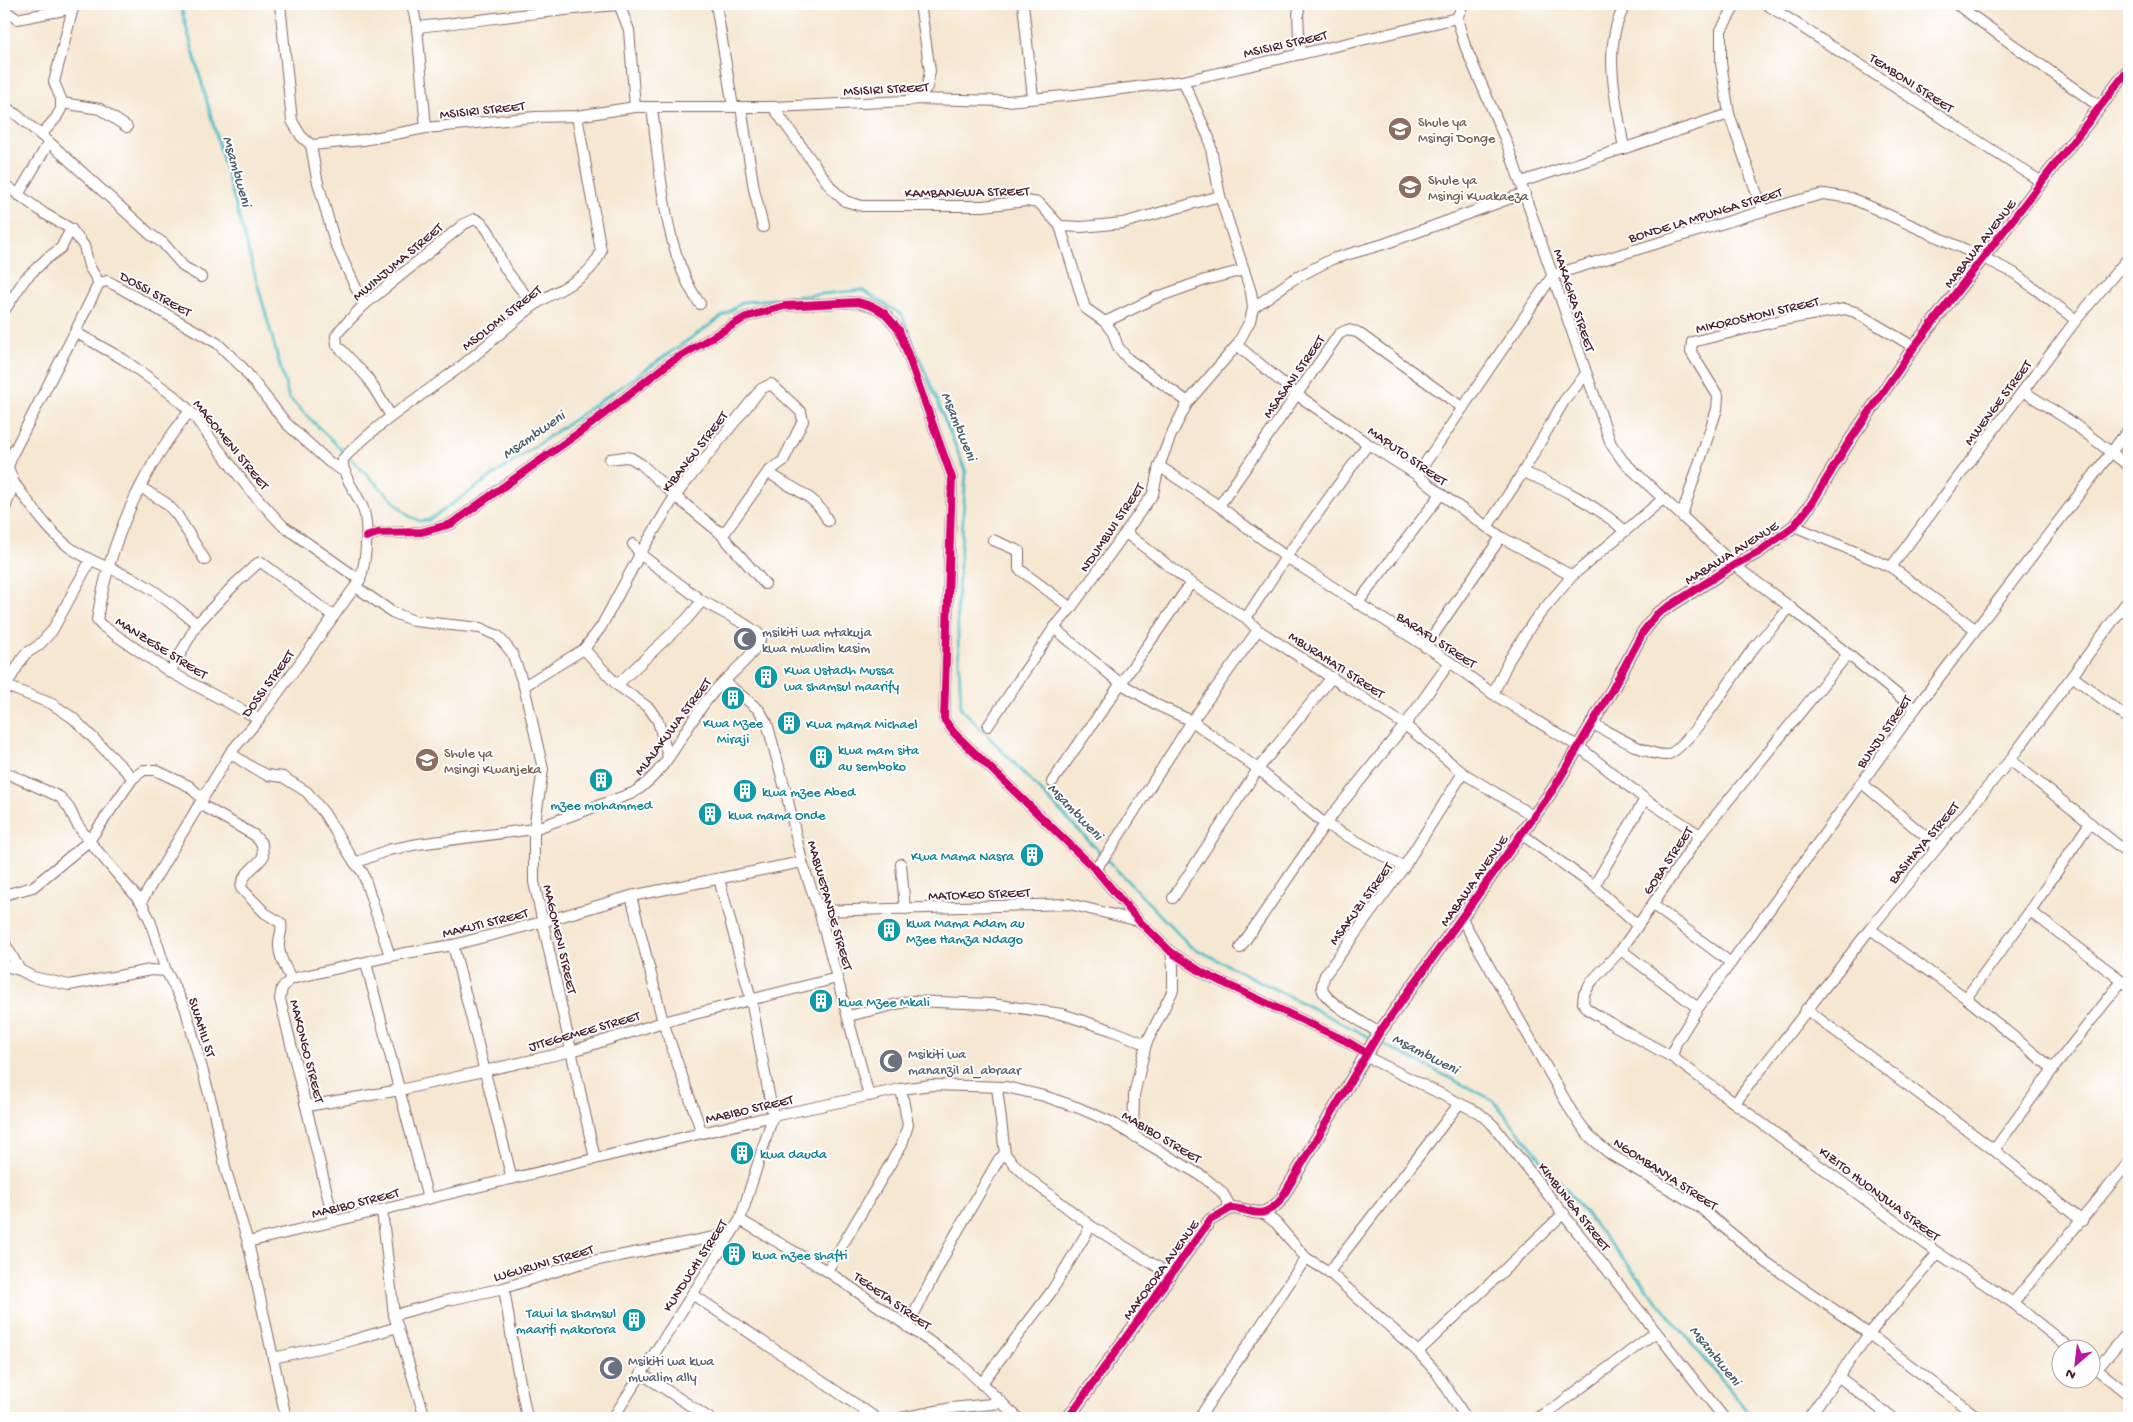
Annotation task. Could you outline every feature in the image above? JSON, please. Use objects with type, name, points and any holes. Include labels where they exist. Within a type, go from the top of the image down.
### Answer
[{"type":"street","points":[[280,4],[292,121],[301,136],[311,145],[317,179],[335,244],[364,305]]},
{"type":"street","points":[[412,4],[417,27],[426,128]]},
{"type":"street","points":[[417,27],[492,20],[562,9],[619,4],[628,30],[635,107]]},
{"type":"street","points":[[716,4],[763,227]]},
{"type":"street","points":[[916,98],[927,87],[930,71],[920,4]]},
{"type":"street","points":[[1023,4],[1033,98]]},
{"type":"street","points":[[1300,4],[1298,14],[1300,54]]},
{"type":"street","points":[[1457,18],[1463,4]]},
{"type":"street","points":[[1624,149],[1612,52],[1613,35],[1626,4]]},
{"type":"street","points":[[1736,4],[1724,24],[1720,38],[1721,63],[1729,114],[1763,211]]},
{"type":"street","name":"TEMBONI STREET","points":[[1766,4],[2043,183]]},
{"type":"street","points":[[1956,4],[2100,108]]},
{"type":"street","points":[[4,10],[17,19],[74,6]]},
{"type":"street","points":[[41,135],[56,118],[62,103],[54,82],[61,46],[74,6]]},
{"type":"street","name":"MSISIRI STREET","points":[[311,145],[363,140],[426,128],[535,117],[577,116],[635,107],[773,107],[907,101],[916,98],[1006,101],[1075,96],[1183,81],[1457,18]]},
{"type":"street","name":"MAKAGIRA STREET","points":[[1457,18],[1465,46],[1506,140],[1611,444],[1623,461],[1734,565],[1790,607],[1915,709]]},
{"type":"street","name":"MABAWA AVENUE","points":[[1372,1046],[1520,833],[1535,817],[1579,747],[1643,632],[1657,614],[1734,565],[1759,552],[1794,526],[1812,503],[1847,445],[1914,347],[2043,183],[2129,69]]},
{"type":"street","points":[[1183,81],[1209,138],[1220,196],[1244,270],[1253,308],[1292,280],[1332,259],[1384,244],[1525,193]]},
{"type":"street","points":[[62,103],[100,109],[127,127]]},
{"type":"street","points":[[4,106],[41,135],[163,243],[184,266],[201,277]]},
{"type":"street","name":"KAMBANGWA STREET","points":[[773,107],[807,152],[820,175],[845,201],[862,206],[983,206],[1026,201],[1039,203],[1060,226],[1085,308],[1105,322],[1113,333],[1118,347],[1128,359],[1188,402]]},
{"type":"street","points":[[652,108],[665,201],[676,253],[691,291],[700,304]]},
{"type":"street","points":[[1521,182],[1729,114]]},
{"type":"street","name":"MSOLOMI STREET","points":[[343,459],[391,416],[458,368],[534,305],[587,274],[597,263],[601,251],[577,116]]},
{"type":"street","points":[[18,194],[49,142]]},
{"type":"street","name":"DOSSI STREET","points":[[4,184],[71,229],[84,246],[89,266],[99,283],[107,282],[115,285],[217,343],[242,367],[286,423],[329,462],[345,472]]},
{"type":"street","name":"BONDE LA MPUNGA STREET","points":[[1553,275],[1824,194],[1851,198],[1984,258],[2014,273],[2076,320]]},
{"type":"street","points":[[1060,226],[1082,227],[1122,223],[1220,196]]},
{"type":"street","name":"MWINJUMA STREET","points":[[391,416],[367,377],[337,345],[336,336],[364,305],[464,224],[474,219],[482,222],[490,234],[506,270],[534,305]]},
{"type":"street","points":[[4,311],[25,279],[61,248],[71,229]]},
{"type":"street","name":"MWENGE STREET","points":[[1891,567],[2076,320],[2129,257]]},
{"type":"street","points":[[1105,322],[1155,298],[1205,280],[1244,270]]},
{"type":"street","points":[[1417,475],[1553,275]]},
{"type":"street","points":[[8,468],[13,453],[99,283]]},
{"type":"street","points":[[366,538],[378,532],[422,532],[451,524],[587,426],[669,363],[746,317],[784,306],[858,302],[874,307],[884,313],[899,330],[952,478],[944,718],[954,733],[1101,862],[1138,921],[1171,952],[1203,973],[1346,1041],[1372,1046],[1280,1201],[1270,1211],[1263,1213],[1231,1208]]},
{"type":"street","name":"NDUMBWI STREET","points":[[988,726],[1054,628],[1072,608],[1153,494],[1159,466],[1188,402],[1237,344],[1250,321],[1253,308]]},
{"type":"street","name":"MIKOROSHONI STREET","points":[[1682,515],[1717,409],[1718,396],[1691,352],[1692,342],[1782,320],[1845,309],[1855,312],[1914,347]]},
{"type":"street","name":"MSASANI STREET","points":[[1219,506],[1339,334],[1347,330],[1357,332],[1463,408]]},
{"type":"street","name":"MAGOMENI STREET","points":[[75,332],[123,359],[174,396],[190,411],[248,488],[283,526],[392,612],[414,621],[480,628],[498,636],[512,653],[524,686],[543,769],[534,829],[534,882],[595,1159]]},
{"type":"street","name":"MAPUTO STREET","points":[[1237,344],[1296,394],[1417,475],[1500,537],[1572,576]]},
{"type":"street","points":[[1487,527],[1523,472],[1564,402],[1586,374]]},
{"type":"street","name":"KIBANGU STREET","points":[[524,686],[584,649],[601,627],[640,554],[675,496],[761,389],[771,384],[801,412],[803,421],[783,461],[768,472],[726,530],[719,532]]},
{"type":"street","points":[[2023,391],[2070,421],[2129,466]]},
{"type":"street","name":"MANZESE STREET","points":[[190,411],[162,446],[140,487],[119,536],[97,620],[101,626],[170,672],[259,719]]},
{"type":"street","name":"BUNJU STREET","points":[[1672,1057],[1676,1043],[1698,1008],[1863,784],[1915,709],[2129,429]]},
{"type":"street","points":[[1246,618],[1286,557],[1368,444]]},
{"type":"street","points":[[4,450],[14,483],[55,535],[90,561],[157,593],[197,624]]},
{"type":"street","points":[[610,458],[631,458],[640,464],[719,532],[765,584]]},
{"type":"street","name":"DOSSI STREET","points":[[141,902],[230,753],[259,719],[358,584],[365,566],[364,508],[345,472],[342,464],[343,459]]},
{"type":"street","name":"BARAFU STREET","points":[[1159,466],[1219,506],[1286,557],[1450,662],[1493,694],[1579,747],[1645,799],[1700,835]]},
{"type":"street","points":[[768,472],[778,480],[799,489],[811,498],[828,521]]},
{"type":"street","points":[[1523,472],[1554,484],[1588,502],[1625,531]]},
{"type":"street","points":[[4,511],[14,483]]},
{"type":"street","points":[[140,487],[166,502],[177,515],[205,560]]},
{"type":"street","points":[[1357,604],[1441,494]]},
{"type":"street","points":[[1493,694],[1509,660],[1534,622],[1572,576],[1663,499]]},
{"type":"street","points":[[1794,526],[1891,567],[1975,629]]},
{"type":"street","name":"MBURAHATI STREET","points":[[1126,533],[1191,583],[1246,618],[1258,630],[1332,676],[1405,725],[1463,773],[1535,817]]},
{"type":"street","points":[[1425,647],[1500,537]]},
{"type":"street","points":[[993,540],[1019,551],[1019,569],[1072,608]]},
{"type":"street","name":"MLALAKUWA STREET","points":[[354,863],[388,850],[534,829],[633,793],[646,785],[668,757],[710,695],[744,661],[761,637],[742,623],[702,601],[640,554],[633,544]]},
{"type":"street","points":[[90,561],[52,631],[38,646],[25,654],[5,685],[52,704],[73,718],[133,778]]},
{"type":"street","points":[[170,672],[197,624],[258,562],[261,562],[333,616]]},
{"type":"street","points":[[1052,782],[1191,583]]},
{"type":"street","name":"BASIHAYA STREET","points":[[1735,1103],[1806,1009],[1870,929],[2010,760],[2129,599]]},
{"type":"street","points":[[617,685],[687,619],[702,601]]},
{"type":"street","points":[[1592,723],[1654,753],[1667,755],[1678,750],[1720,699],[1752,651],[1790,607]]},
{"type":"street","points":[[1054,628],[1120,683],[1159,706],[1192,721],[1258,769],[1325,824],[1404,868]]},
{"type":"street","points":[[1101,862],[1192,721],[1258,630]]},
{"type":"street","points":[[584,649],[617,685],[650,708],[654,714],[668,757]]},
{"type":"street","name":"GOBA STREET","points":[[1672,1057],[1587,1009],[1583,1003],[1584,994],[1592,981],[1621,950],[1700,835],[1848,654]]},
{"type":"street","points":[[1240,948],[1325,824],[1405,725],[1450,662]]},
{"type":"street","points":[[1174,898],[1258,769],[1332,676]]},
{"type":"street","points":[[2072,676],[2129,719]]},
{"type":"street","name":"MABWEPANDE STREET","points":[[724,681],[759,710],[767,723],[788,800],[802,862],[819,911],[869,1096]]},
{"type":"street","points":[[230,753],[267,775],[283,777],[307,792],[324,813],[354,863],[366,878],[390,956]]},
{"type":"street","points":[[2010,760],[2129,854]]},
{"type":"street","points":[[4,895],[33,887],[89,841],[133,778],[144,770],[155,770],[189,786],[202,801],[254,835],[262,844],[263,857],[246,874],[241,888],[265,913],[281,923],[282,929],[279,943],[281,958],[292,979]]},
{"type":"street","name":"SWAHILI ST","points":[[4,772],[60,797],[70,808],[77,824],[89,841],[141,902],[150,920],[166,970],[185,1007],[214,1112],[226,1171],[248,1242],[286,1418]]},
{"type":"street","name":"MSAKUZI STREET","points":[[1372,1046],[1323,992],[1322,984],[1325,975],[1404,868],[1463,773]]},
{"type":"street","points":[[1863,784],[1937,846]]},
{"type":"street","points":[[1594,886],[1645,799]]},
{"type":"street","points":[[1966,998],[2030,911],[2090,824]]},
{"type":"street","points":[[1520,833],[1594,886],[1637,925]]},
{"type":"street","name":"MAKUTI STREET","points":[[292,979],[390,956],[453,945],[631,896],[802,862]]},
{"type":"street","points":[[900,864],[904,909]]},
{"type":"street","points":[[719,879],[751,999],[773,1116]]},
{"type":"street","points":[[631,896],[663,1022],[702,1133]]},
{"type":"street","name":"MATOKEO STREET","points":[[819,911],[1069,904],[1138,921]]},
{"type":"street","points":[[1653,905],[1731,963]]},
{"type":"street","points":[[1994,1150],[2053,1069],[2126,984],[2030,911]]},
{"type":"street","name":"NGOMBANYA STREET","points":[[1462,918],[1573,1114],[1590,1137],[1610,1154],[1698,1206],[1766,1262],[1869,1334],[1979,1418]]},
{"type":"street","points":[[1870,929],[1966,998],[2053,1069]]},
{"type":"street","points":[[4,942],[20,970]]},
{"type":"street","points":[[453,945],[512,1178]]},
{"type":"street","points":[[1621,950],[1698,1008]]},
{"type":"street","points":[[1132,1136],[1134,1095],[1146,1044],[1173,990],[1171,952]]},
{"type":"street","points":[[366,963],[428,1199]]},
{"type":"street","points":[[4,966],[20,970],[33,977],[69,985],[151,970],[166,970]]},
{"type":"street","name":"JITEGEMEE STREET","points":[[307,1106],[400,1090],[572,1051],[663,1022],[838,978]]},
{"type":"street","name":"MAKONGO STREET","points":[[292,979],[282,988],[280,999],[334,1222]]},
{"type":"street","points":[[848,1016],[910,1001],[992,1004],[1062,1014],[1146,1044]]},
{"type":"street","points":[[1806,1009],[1994,1150],[2082,1221]]},
{"type":"street","name":"KIMBUNGA STREET","points":[[1372,1046],[1431,1088],[1479,1113],[1493,1125],[1724,1418]]},
{"type":"street","name":"KIZITO HUONJWA STREET","points":[[1672,1057],[1938,1253],[2013,1303],[2059,1340]]},
{"type":"street","name":"MABIBO STREET","points":[[248,1242],[773,1116],[901,1089],[932,1085],[997,1086],[1044,1096],[1109,1121],[1202,1176],[1222,1192],[1231,1208]]},
{"type":"street","points":[[997,1086],[1005,1154],[1032,1181],[1091,1226],[1171,1275]]},
{"type":"street","points":[[827,1271],[902,1144],[908,1125],[901,1089]]},
{"type":"street","points":[[1329,1272],[1459,1104]]},
{"type":"street","name":"KUNDUCHI STREET","points":[[613,1418],[740,1220],[773,1116]]},
{"type":"street","points":[[907,1327],[953,1239],[999,1159],[1005,1154]]},
{"type":"street","points":[[2013,1303],[2129,1162]]},
{"type":"street","name":"MAKORORA AVENUE","points":[[1068,1418],[1210,1220],[1231,1208]]},
{"type":"street","points":[[382,1210],[394,1315],[425,1418]]},
{"type":"street","points":[[1263,1213],[1276,1223],[1306,1258],[1329,1272],[1418,1352],[1437,1373],[1466,1418]]},
{"type":"street","points":[[1418,1352],[1564,1214]]},
{"type":"street","name":"TEGETA STREET","points":[[740,1220],[827,1271],[958,1361],[1001,1404],[1018,1418]]},
{"type":"street","points":[[981,1384],[1051,1292],[1091,1226]]},
{"type":"street","name":"LUGURUNI STREET","points":[[394,1315],[448,1300],[504,1288],[578,1264],[730,1234]]},
{"type":"street","points":[[1808,1418],[1869,1334],[1938,1253]]},
{"type":"street","points":[[1199,1418],[1306,1258]]},
{"type":"street","points":[[504,1288],[513,1346],[528,1418]]},
{"type":"street","points":[[692,1294],[876,1418]]},
{"type":"street","points":[[273,1358],[346,1342],[398,1327]]},
{"type":"street","points":[[2100,1360],[2129,1331]]},
{"type":"street","points":[[1537,1418],[1554,1408],[1656,1332]]},
{"type":"street","points":[[2100,1371],[2129,1395]]},
{"type":"street","points":[[642,1374],[710,1418]]},
{"type":"street","points":[[1839,1377],[1892,1418]]},
{"type":"street","points":[[901,1418],[952,1408],[1001,1404]]},
{"type":"waterway","name":"Msambweni","points":[[180,4],[289,398],[409,516],[420,521],[429,520],[743,302],[862,290],[902,315],[966,472],[957,608],[961,708],[1190,946],[1373,1039]]},
{"type":"waterway","name":"Msambweni","points":[[1379,1042],[1493,1100],[1753,1418]]},
{"type":"cycle path","points":[[1068,1418],[1210,1220],[1231,1208],[1262,1213],[1280,1201],[1379,1033],[1554,788],[1612,690],[1643,632],[1657,614],[1734,565],[1759,552],[1794,526],[1812,503],[1847,445],[1914,347],[2129,69]]},
{"type":"cycle path","points":[[366,537],[378,533],[422,532],[451,524],[587,427],[669,363],[746,317],[784,306],[858,302],[874,307],[884,313],[899,330],[952,478],[944,719],[954,733],[1095,869],[1139,921],[1171,952],[1203,973],[1346,1041],[1366,1053]]},
{"type":"place","name":"Shule ya Msingi Donge","points":[[1400,129]]},
{"type":"place","name":"Shule ya Msingi Kwakaeza","points":[[1410,187]]},
{"type":"place","name":"msikiti wa mtakuja kwa mwalim kasim","points":[[745,639]]},
{"type":"place","name":"Kwa Ustadh Mussa wa shamsul maarify","points":[[766,677]]},
{"type":"place","name":"Kwa Mzee Miraji","points":[[733,698]]},
{"type":"place","name":"Kwa mama Michael","points":[[789,723]]},
{"type":"place","name":"kwa mam sita au semboko","points":[[821,757]]},
{"type":"place","name":"Shule ya Msingi Kwanjeka","points":[[427,760]]},
{"type":"place","name":"mzee mohammed","points":[[601,780]]},
{"type":"place","name":"kwa mzee Abed","points":[[745,791]]},
{"type":"place","name":"kwa mama Onde","points":[[710,814]]},
{"type":"place","name":"Kwa Mama Nasra","points":[[1032,855]]},
{"type":"place","name":"kwa Mama Adam au Mzee Hamza Ndago","points":[[889,930]]},
{"type":"place","name":"kwa Mzee Mkali","points":[[821,1001]]},
{"type":"place","name":"Msikiti wa mananzil al_abraar","points":[[891,1061]]},
{"type":"place","name":"kwa dauda","points":[[742,1153]]},
{"type":"place","name":"kwa mzee shafti","points":[[734,1254]]},
{"type":"place","name":"Tawi la shamsul maarifi makorora","points":[[634,1320]]},
{"type":"place","name":"Msikiti wa kwa mwalim ally","points":[[611,1368]]}]
